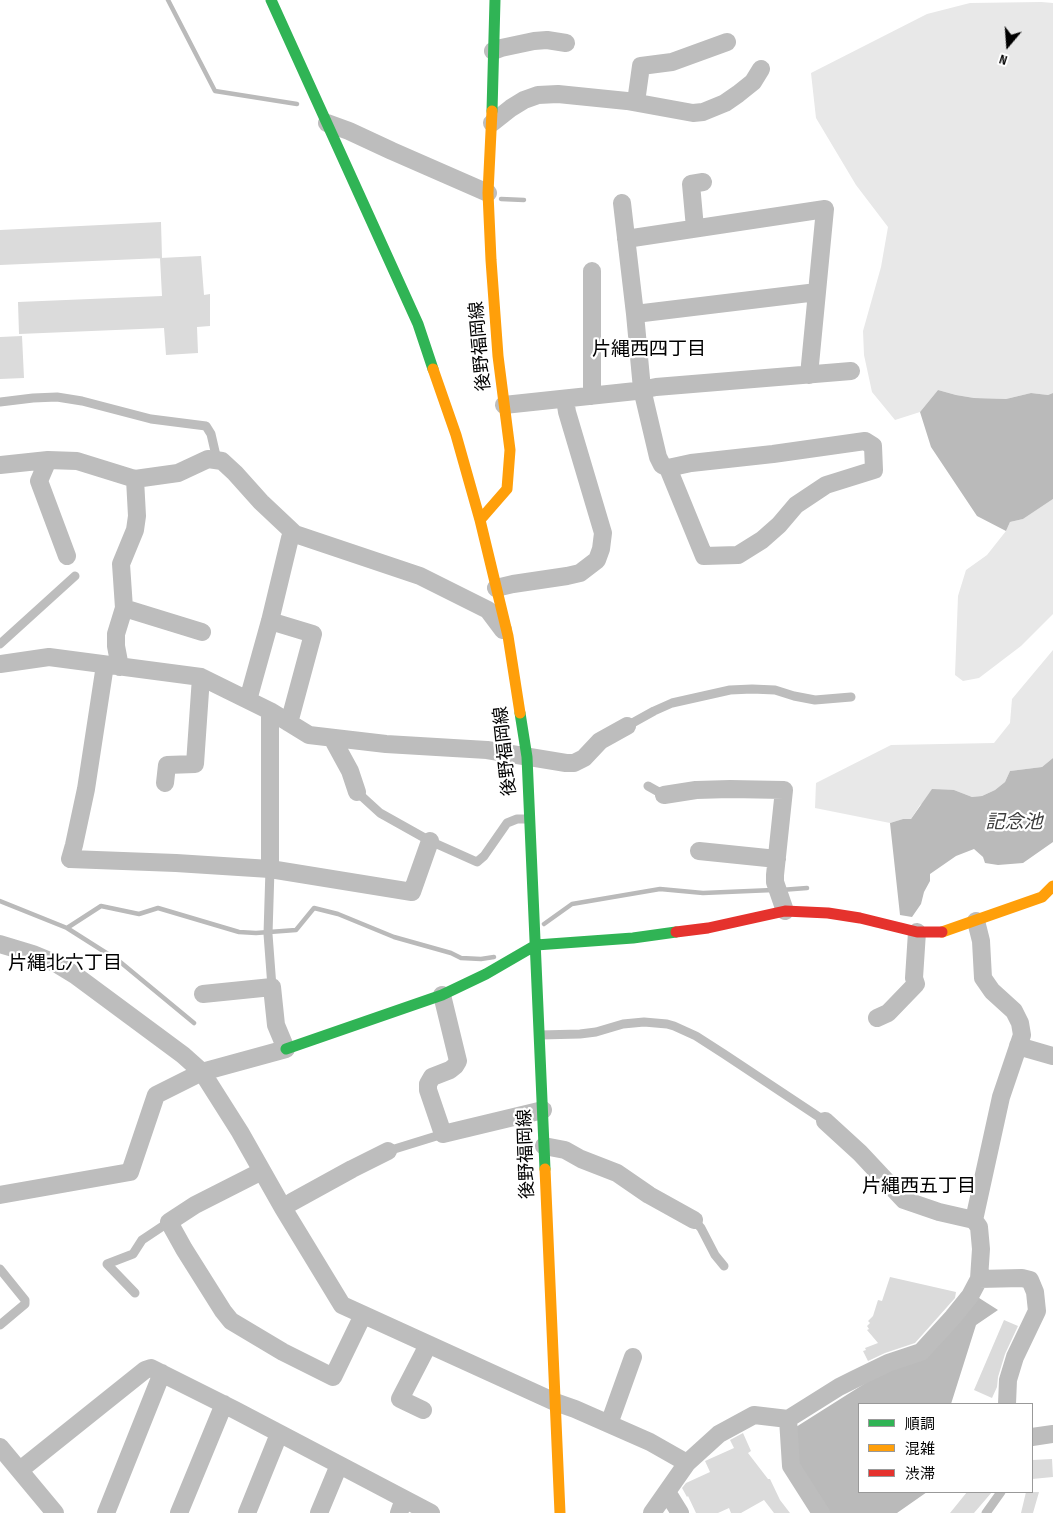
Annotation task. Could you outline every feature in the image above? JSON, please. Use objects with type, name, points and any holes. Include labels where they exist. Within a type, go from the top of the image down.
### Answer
[{"type":"main road","points":[[271,0],[418,324],[456,435],[480,520]]},
{"type":"main road","name":"後野福岡線","points":[[495,0],[488,193],[498,356],[510,450],[506,489],[480,520],[508,636],[526,757],[536,945],[560,1513]]},
{"type":"main road","points":[[286,1049],[442,995],[486,974],[536,945],[633,938],[708,928],[784,911],[828,913],[860,918],[917,932],[943,932],[1042,897],[1053,886]]},
{"type":"street","points":[[493,51],[541,40],[566,43]]},
{"type":"street","points":[[636,102],[641,66],[672,62],[727,42]]},
{"type":"street","points":[[492,123],[524,100],[538,95],[558,94],[636,102],[693,113],[703,112],[725,103],[738,94],[753,82],[761,69]]},
{"type":"street","points":[[327,123],[488,193]]},
{"type":"street","points":[[691,184],[694,228]]},
{"type":"street","points":[[622,203],[636,314],[642,389],[658,458],[662,465],[668,468],[690,463],[865,441],[873,446],[874,470],[826,485],[796,505],[762,540],[738,555],[704,556],[668,468]]},
{"type":"street","points":[[626,239],[825,209],[809,375]]},
{"type":"street","points":[[592,271],[592,396]]},
{"type":"street","points":[[636,314],[817,292]]},
{"type":"street","points":[[504,405],[642,389],[851,371]]},
{"type":"street","points":[[496,588],[574,575],[580,573],[597,560],[601,549],[603,532],[567,412],[565,399]]},
{"type":"street","points":[[0,465],[48,460],[77,461],[135,479],[178,473],[208,459],[222,461],[293,532],[342,551],[420,576],[488,610],[508,636]]},
{"type":"street","points":[[48,460],[39,481],[67,556]]},
{"type":"street","points":[[135,479],[137,516],[135,530],[121,564],[124,608],[116,634],[113,666],[70,859],[270,869],[412,892],[430,840]]},
{"type":"street","points":[[248,700],[293,532]]},
{"type":"street","points":[[124,608],[202,632]]},
{"type":"street","points":[[270,621],[313,634],[290,723]]},
{"type":"street","points":[[0,664],[49,657],[200,677],[270,711],[309,735],[386,744],[487,750],[566,763],[574,763],[584,758],[600,741],[627,726]]},
{"type":"street","points":[[165,783],[167,765],[195,764],[200,677]]},
{"type":"street","points":[[270,711],[270,869]]},
{"type":"street","points":[[332,738],[350,771],[357,792]]},
{"type":"street","points":[[664,795],[696,790],[784,790],[775,882],[784,911]]},
{"type":"street","points":[[699,851],[776,859]]},
{"type":"street","points":[[974,1220],[1001,1098],[1022,1035],[1020,1023],[1014,1011],[992,991],[983,978],[981,941],[976,921]]},
{"type":"street","points":[[878,1018],[888,1013],[916,984],[914,978],[917,932]]},
{"type":"street","points":[[0,944],[33,954],[57,964],[75,975],[168,1044],[202,1072],[240,1132],[283,1208],[342,1305],[555,1402],[650,1442],[688,1463]]},
{"type":"street","points":[[0,1195],[130,1172],[156,1095],[202,1072],[286,1049],[276,1025],[272,987],[203,994]]},
{"type":"street","points":[[442,995],[458,1061],[450,1070],[432,1077],[428,1084],[428,1090],[443,1134],[542,1110]]},
{"type":"street","points":[[1016,1054],[1053,1056]]},
{"type":"street","points":[[652,1513],[688,1463],[719,1434],[754,1415],[788,1419],[839,1387],[888,1363],[921,1352],[964,1303],[980,1279],[981,1249],[979,1227],[974,1220],[939,1212],[904,1200],[860,1153],[825,1121]]},
{"type":"street","points":[[544,1146],[565,1150],[581,1159],[617,1173],[648,1195],[694,1220]]},
{"type":"street","points":[[283,1208],[352,1169],[388,1152]]},
{"type":"street","points":[[262,1171],[195,1205],[169,1222],[223,1311],[231,1320],[283,1352],[333,1377],[363,1315]]},
{"type":"street","points":[[980,1279],[1022,1278],[1030,1280],[1035,1292],[1037,1311],[1015,1357],[1008,1380],[1008,1403]]},
{"type":"street","points":[[423,1410],[400,1399],[428,1345]]},
{"type":"street","points":[[609,1424],[633,1357]]},
{"type":"street","points":[[20,1470],[145,1370],[151,1368],[339,1465],[401,1506],[431,1513]]},
{"type":"street","points":[[106,1513],[162,1373]]},
{"type":"street","points":[[179,1513],[224,1404]]},
{"type":"street","points":[[788,1419],[791,1466],[821,1513]]},
{"type":"street","points":[[248,1513],[279,1434]]},
{"type":"street","points":[[1033,1437],[1053,1434]]},
{"type":"street","points":[[0,1447],[55,1513]]},
{"type":"street","points":[[319,1513],[339,1465]]},
{"type":"street","points":[[667,1492],[680,1513]]},
{"type":"lane","points":[[0,402],[57,397],[82,401],[151,419],[206,426],[211,434],[217,460]]},
{"type":"lane","points":[[0,644],[75,576]]},
{"type":"lane","points":[[627,726],[672,703],[730,690],[775,690],[815,700],[852,697]]},
{"type":"lane","points":[[648,786],[664,795]]},
{"type":"lane","points":[[357,792],[380,813],[430,840],[477,862],[484,856],[507,823],[517,819],[530,819]]},
{"type":"lane","points":[[270,869],[268,934],[272,987]]},
{"type":"lane","points":[[540,1035],[596,1032],[623,1024],[644,1022],[674,1026],[703,1040],[825,1121]]},
{"type":"lane","points":[[388,1152],[443,1134]]},
{"type":"lane","points":[[694,1220],[715,1255],[724,1266]]},
{"type":"lane","points":[[136,1293],[107,1264],[133,1254],[142,1240],[169,1222]]},
{"type":"lane","points":[[0,1269],[25,1300],[24,1304],[0,1325]]},
{"type":"lane","points":[[986,1513],[1000,1493]]},
{"type":"shaded area","points":[[970,3],[1053,3],[1053,393],[1048,395],[1031,393],[1006,399],[974,398],[938,390],[920,412],[895,420],[872,392],[864,355],[863,331],[881,267],[888,227],[856,185],[816,118],[811,73],[927,14]]},
{"type":"shaded area","points":[[1053,499],[1053,614],[1021,646],[979,678],[963,681],[955,675],[958,596],[966,570],[987,555],[1006,531],[1010,522],[1023,519]]},
{"type":"shaded area","points":[[1053,650],[1053,758],[1042,767],[1010,771],[1005,782],[995,790],[982,796],[972,797],[954,790],[920,805],[911,819],[890,823],[815,808],[816,783],[891,745],[994,743],[1010,723],[1012,699]]},
{"type":"water","points":[[938,390],[974,398],[1006,399],[1031,393],[1048,395],[1053,393],[1053,499],[1023,519],[1010,522],[1006,531],[977,516],[931,447],[920,412]]},
{"type":"water","name":"記念池","points":[[1053,758],[1053,842],[1023,863],[998,865],[985,863],[983,857],[974,849],[956,856],[930,874],[930,881],[924,892],[921,904],[912,917],[900,915],[890,823],[911,819],[932,789],[954,790],[972,797],[982,796],[995,790],[1005,782],[1010,771],[1042,767]]},
{"type":"water","points":[[976,1296],[998,1310],[976,1325],[951,1403],[858,1403],[858,1493],[926,1493],[897,1513],[830,1513],[796,1463],[796,1427],[883,1372]]},
{"type":"building","points":[[161,222],[162,258],[0,265],[0,230]]},
{"type":"building","points":[[201,256],[204,295],[210,294],[210,326],[197,327],[198,353],[166,355],[164,328],[19,334],[18,302],[162,296],[160,258]]},
{"type":"building","points":[[22,336],[24,378],[0,379],[0,337]]},
{"type":"building","points":[[890,1277],[956,1292],[955,1298],[915,1343],[868,1361],[863,1351],[866,1350],[865,1348],[878,1343],[867,1330],[869,1329],[867,1326],[870,1323],[868,1321],[873,1316],[878,1300],[882,1301]]},
{"type":"building","points":[[1004,1320],[1018,1326],[1005,1354],[997,1387],[992,1398],[974,1390]]},
{"type":"building","points":[[743,1433],[751,1451],[748,1453],[768,1479],[770,1479],[780,1500],[790,1513],[774,1513],[764,1500],[741,1513],[731,1513],[729,1508],[718,1513],[696,1513],[682,1488],[686,1483],[710,1472],[705,1461],[734,1448],[730,1440]]},
{"type":"building","points":[[1052,1459],[1053,1477],[1033,1479],[1033,1460]]},
{"type":"building","points":[[1039,1492],[1033,1513],[1021,1513],[1026,1493]]},
{"type":"building","points":[[966,1493],[991,1493],[974,1513],[950,1513]]},
{"type":"waterway","points":[[168,0],[215,91],[297,104]]},
{"type":"waterway","points":[[501,199],[524,200]]},
{"type":"waterway","points":[[781,890],[807,888]]},
{"type":"waterway","points":[[544,924],[572,904],[660,889],[703,893],[773,890]]},
{"type":"waterway","points":[[0,901],[67,928],[101,906],[139,914],[158,908],[239,932],[256,933],[296,930],[314,908],[338,914],[394,937],[451,953],[461,958],[481,959],[494,957]]},
{"type":"waterway","points":[[67,928],[119,961],[194,1023]]},
{"type":"traffic: fast","points":[[271,0],[418,324],[433,369]]},
{"type":"traffic: fast","points":[[492,111],[495,0]]},
{"type":"traffic: fast","points":[[520,713],[527,757],[545,1169]]},
{"type":"traffic: fast","points":[[286,1049],[442,995],[486,974],[536,945],[633,938],[676,932]]},
{"type":"traffic: slow","points":[[480,520],[507,489],[510,450],[498,356],[491,260],[488,193],[492,111]]},
{"type":"traffic: slow","points":[[433,369],[456,435],[480,520],[508,636],[520,713]]},
{"type":"traffic: slow","points":[[942,932],[1042,897],[1053,886]]},
{"type":"traffic: slow","points":[[545,1169],[560,1513]]},
{"type":"traffic: jam","points":[[676,932],[708,928],[785,911],[828,913],[860,918],[917,932],[942,932]]},
{"type":"district","name":"片縄西四丁目","points":[[649,350]]},
{"type":"district","name":"片縄北六丁目","points":[[65,964]]},
{"type":"district","name":"片縄西五丁目","points":[[919,1187]]}]
